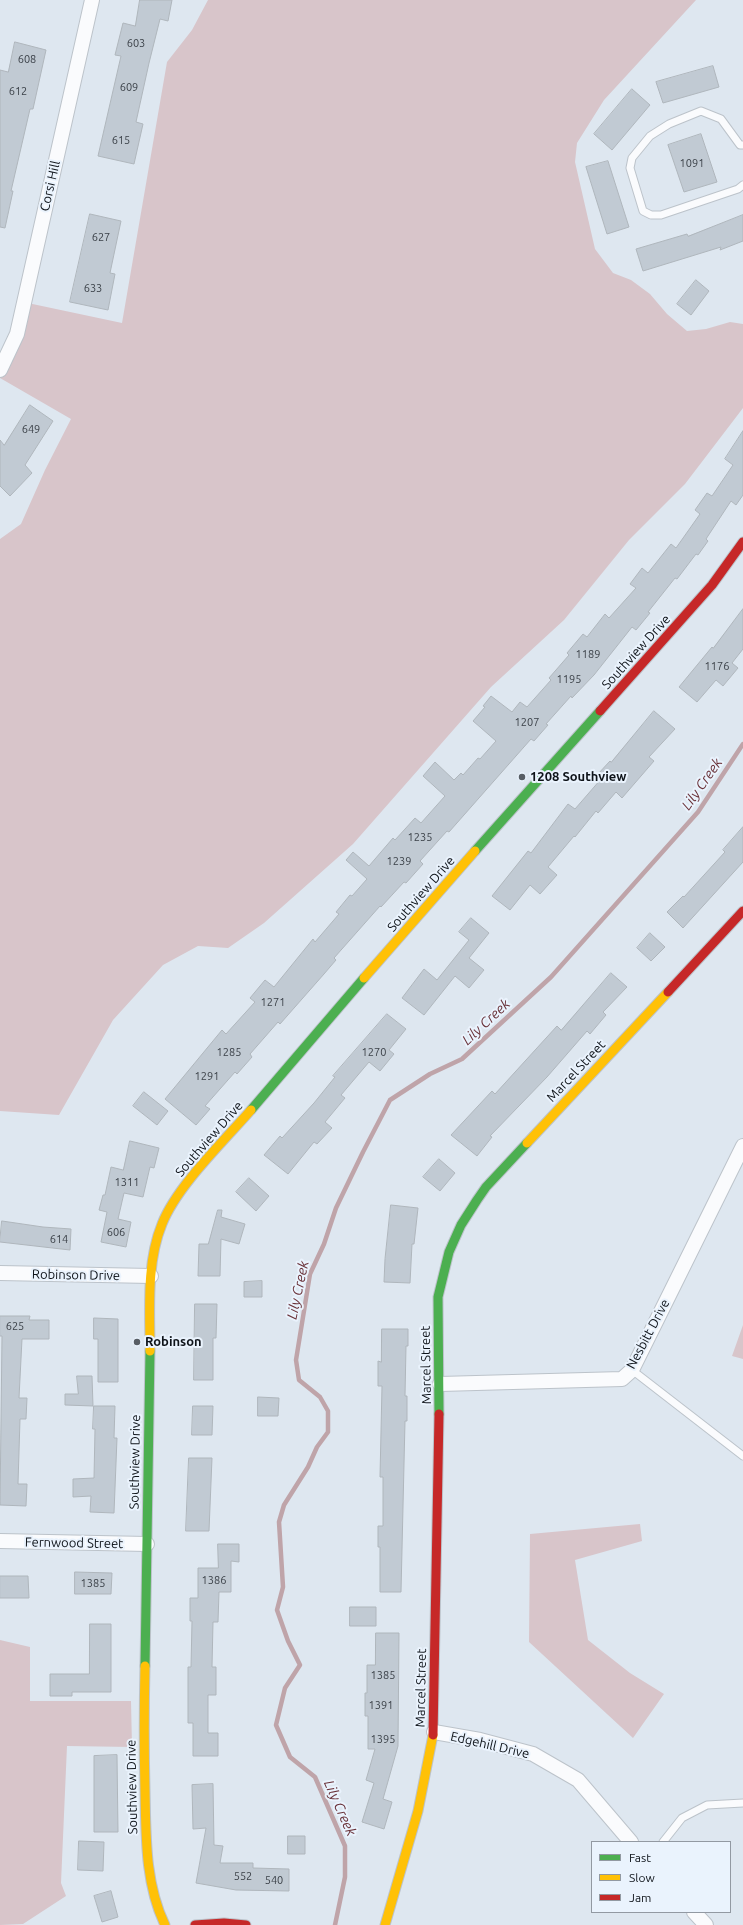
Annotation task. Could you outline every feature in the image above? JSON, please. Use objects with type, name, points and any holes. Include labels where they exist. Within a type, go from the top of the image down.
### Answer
[{"type":"street","name":"Corsi Hill","points":[[0,370],[17,334],[92,0]]},
{"type":"street","name":"Southview Drive","points":[[165,1925],[158,1911],[154,1897],[146,1844],[144,1730],[151,1276],[154,1252],[160,1225],[174,1200],[459,869],[689,612],[712,585],[743,542]]},
{"type":"street","name":"Marcel Street","points":[[385,1925],[418,1811],[434,1732],[440,1384],[438,1297],[440,1279],[449,1248],[471,1207],[486,1187],[743,911]]},
{"type":"street","name":"Nesbitt Drive","points":[[440,1384],[606,1381],[622,1379],[632,1370],[743,1146]]},
{"type":"street","name":"Robinson Drive","points":[[0,1273],[151,1276]]},
{"type":"street","name":"Fernwood Street","points":[[0,1541],[147,1544]]},
{"type":"street","name":"Edgehill Drive","points":[[434,1732],[480,1740],[533,1754],[578,1780],[630,1841]]},
{"type":"street","points":[[695,1913],[706,1925]]},
{"type":"street","points":[[195,1925],[224,1923],[246,1925]]},
{"type":"lane","points":[[743,145],[740,145],[721,119],[701,111],[669,124],[650,136],[632,158],[630,168],[643,211],[651,215],[661,215],[738,189],[743,185]]},
{"type":"lane","points":[[632,1370],[743,1456]]},
{"type":"lane","points":[[664,1841],[682,1818],[707,1805],[743,1803]]},
{"type":"shaded area","points":[[208,0],[696,0],[604,100],[577,143],[575,162],[595,249],[613,273],[631,280],[650,294],[667,314],[687,331],[706,329],[730,322],[743,324],[743,408],[685,484],[629,540],[564,620],[491,687],[353,844],[264,923],[228,948],[198,946],[163,965],[113,1020],[59,1115],[0,1111],[0,539],[21,524],[45,470],[71,419],[0,378],[0,368],[23,302],[122,323],[167,62],[192,30]]},
{"type":"shaded area","points":[[743,1325],[743,1359],[732,1356]]},
{"type":"shaded area","points":[[640,1524],[642,1541],[575,1560],[588,1640],[630,1673],[664,1694],[633,1738],[529,1642],[530,1534]]},
{"type":"shaded area","points":[[0,1640],[30,1647],[30,1701],[131,1701],[132,1747],[67,1746],[61,1883],[66,1896],[23,1924],[0,1925]]},
{"type":"building","points":[[140,0],[172,0],[168,21],[160,19],[149,63],[136,122],[143,124],[134,164],[98,156],[121,56],[115,55],[123,23],[135,26]]},
{"type":"building","points":[[15,42],[46,50],[33,109],[30,109],[11,191],[13,191],[5,228],[0,227],[0,70],[8,72]]},
{"type":"building","points":[[713,66],[719,87],[663,103],[656,82]]},
{"type":"building","points":[[632,89],[650,105],[612,150],[594,134]]},
{"type":"building","points":[[701,134],[717,182],[684,192],[668,145]]},
{"type":"building","points":[[608,161],[629,227],[607,234],[586,167]]},
{"type":"building","points":[[90,214],[121,221],[110,273],[115,274],[108,310],[70,302]]},
{"type":"building","points":[[743,215],[743,241],[720,250],[721,247],[643,271],[636,249],[687,234],[688,236]]},
{"type":"building","points":[[696,280],[709,291],[691,315],[677,304]]},
{"type":"building","points":[[30,405],[53,421],[25,465],[32,473],[10,496],[0,486],[0,440],[4,445]]},
{"type":"building","points":[[743,431],[743,495],[736,505],[731,501],[706,539],[708,541],[698,555],[696,554],[677,579],[675,578],[648,612],[650,613],[636,630],[632,627],[594,675],[572,698],[571,696],[546,724],[548,725],[534,741],[531,739],[449,832],[447,831],[420,861],[423,864],[406,883],[404,882],[381,907],[380,906],[334,958],[336,960],[324,974],[280,1024],[278,1022],[250,1054],[252,1057],[237,1074],[235,1072],[205,1106],[210,1109],[196,1125],[165,1099],[222,1030],[226,1034],[255,1002],[250,998],[265,980],[274,987],[313,939],[315,942],[339,914],[336,912],[350,895],[352,896],[367,879],[346,860],[353,852],[369,866],[393,838],[395,840],[415,818],[421,823],[445,796],[423,776],[435,762],[454,780],[461,773],[463,775],[496,741],[473,721],[485,707],[483,706],[491,696],[512,712],[520,702],[527,707],[551,680],[549,678],[569,655],[567,653],[583,634],[587,637],[605,614],[609,618],[636,588],[630,584],[642,568],[648,573],[671,544],[676,548],[700,514],[695,510],[707,493],[712,496],[733,465],[725,459]]},
{"type":"building","points":[[743,609],[743,649],[732,663],[738,668],[723,686],[716,680],[697,702],[679,687],[712,647],[713,648]]},
{"type":"building","points":[[654,711],[675,729],[649,757],[654,761],[622,798],[616,792],[598,813],[596,811],[548,867],[557,875],[540,894],[530,885],[510,910],[492,896],[528,851],[531,853],[568,804],[575,809],[601,779],[597,775],[610,761],[611,762]]},
{"type":"building","points":[[743,827],[743,862],[683,928],[667,912],[683,896],[684,897],[725,852],[723,850]]},
{"type":"building","points":[[471,918],[489,933],[469,958],[484,970],[469,988],[455,976],[424,1015],[402,998],[424,969],[437,980],[469,940],[459,932]]},
{"type":"building","points":[[650,933],[665,947],[651,961],[637,948]]},
{"type":"building","points":[[611,973],[627,987],[603,1012],[606,1015],[590,1034],[587,1031],[547,1077],[490,1136],[492,1137],[477,1156],[451,1135],[492,1091],[495,1094],[557,1026],[561,1030]]},
{"type":"building","points":[[387,1014],[406,1029],[389,1050],[394,1054],[380,1071],[369,1062],[341,1095],[345,1098],[325,1122],[332,1128],[317,1144],[314,1142],[288,1174],[264,1155],[280,1136],[282,1138],[314,1103],[335,1077],[333,1076]]},
{"type":"building","points":[[144,1092],[168,1111],[157,1125],[133,1106]]},
{"type":"building","points":[[130,1141],[159,1148],[154,1168],[150,1167],[143,1197],[124,1193],[118,1219],[131,1222],[126,1247],[101,1242],[107,1212],[99,1210],[103,1195],[105,1195],[111,1167],[123,1170]]},
{"type":"building","points":[[439,1159],[455,1173],[440,1191],[423,1177]]},
{"type":"building","points":[[249,1178],[269,1196],[256,1211],[236,1192]]},
{"type":"building","points":[[391,1205],[418,1208],[414,1244],[412,1244],[410,1283],[384,1282]]},
{"type":"building","points":[[218,1210],[222,1210],[221,1217],[245,1224],[239,1244],[221,1239],[220,1276],[198,1276],[199,1244],[208,1244]]},
{"type":"building","points":[[2,1221],[43,1227],[71,1229],[70,1250],[0,1242]]},
{"type":"building","points":[[262,1281],[262,1297],[244,1297],[244,1282]]},
{"type":"building","points":[[195,1304],[217,1304],[216,1338],[213,1338],[213,1380],[194,1380]]},
{"type":"building","points":[[0,1316],[30,1316],[29,1320],[49,1320],[49,1339],[22,1339],[19,1398],[27,1398],[26,1419],[20,1419],[18,1484],[27,1484],[26,1506],[0,1505],[2,1336],[0,1336]]},
{"type":"building","points":[[94,1318],[118,1319],[118,1382],[98,1382],[98,1339],[94,1339]]},
{"type":"building","points":[[382,1329],[408,1329],[408,1346],[406,1346],[405,1396],[407,1396],[407,1421],[405,1421],[401,1592],[380,1592],[380,1547],[378,1547],[378,1526],[383,1526],[383,1477],[380,1477],[382,1386],[378,1386],[378,1361],[381,1362]]},
{"type":"building","points":[[77,1376],[92,1376],[93,1406],[65,1405],[65,1394],[78,1394]]},
{"type":"building","points":[[258,1397],[279,1398],[278,1416],[258,1416]]},
{"type":"building","points":[[94,1406],[115,1406],[114,1438],[117,1438],[114,1513],[90,1512],[91,1496],[73,1497],[73,1479],[94,1478]]},
{"type":"building","points":[[193,1406],[213,1406],[212,1435],[192,1435]]},
{"type":"building","points":[[189,1458],[212,1458],[209,1531],[186,1531]]},
{"type":"building","points":[[218,1544],[239,1544],[239,1562],[231,1561],[231,1592],[219,1592],[218,1622],[213,1622],[212,1667],[216,1667],[216,1695],[208,1695],[208,1733],[218,1733],[218,1756],[193,1756],[193,1723],[188,1723],[188,1667],[191,1667],[192,1621],[190,1621],[190,1598],[198,1598],[198,1568],[218,1568]]},
{"type":"building","points":[[75,1572],[112,1573],[111,1594],[75,1594]]},
{"type":"building","points":[[0,1576],[28,1576],[29,1598],[0,1598]]},
{"type":"building","points":[[350,1607],[376,1607],[376,1626],[350,1626]]},
{"type":"building","points":[[90,1624],[111,1624],[111,1692],[72,1692],[72,1696],[50,1696],[50,1674],[89,1674]]},
{"type":"building","points":[[376,1633],[399,1633],[398,1746],[383,1799],[392,1802],[384,1829],[362,1822],[374,1783],[366,1780],[375,1749],[368,1749],[368,1716],[365,1716],[365,1693],[367,1693],[367,1665],[375,1665]]},
{"type":"building","points":[[117,1755],[118,1832],[94,1832],[94,1756]]},
{"type":"building","points":[[213,1784],[214,1845],[223,1846],[220,1863],[253,1863],[253,1868],[289,1869],[289,1891],[236,1890],[196,1883],[206,1828],[193,1829],[192,1785]]},
{"type":"building","points":[[288,1836],[305,1836],[305,1854],[288,1854]]},
{"type":"building","points":[[79,1841],[104,1842],[103,1871],[78,1870]]},
{"type":"building","points":[[111,1891],[118,1917],[102,1922],[94,1896]]},
{"type":"waterway","name":"Lily Creek","points":[[335,1925],[345,1877],[345,1846],[315,1777],[290,1757],[276,1725],[285,1688],[300,1665],[288,1641],[277,1610],[283,1587],[279,1522],[284,1505],[308,1467],[317,1447],[328,1432],[328,1411],[320,1397],[299,1380],[296,1360],[310,1274],[324,1244],[336,1208],[390,1100],[430,1074],[462,1059],[551,977],[698,812],[743,744]]},
{"type":"traffic: fast","points":[[475,851],[600,711]]},
{"type":"traffic: fast","points":[[251,1110],[364,978]]},
{"type":"traffic: fast","points":[[439,1414],[438,1297],[449,1252],[461,1225],[486,1187],[527,1143]]},
{"type":"traffic: fast","points":[[145,1666],[150,1351]]},
{"type":"traffic: slow","points":[[364,978],[475,851]]},
{"type":"traffic: slow","points":[[527,1143],[668,992]]},
{"type":"traffic: slow","points":[[150,1351],[151,1271],[153,1255],[162,1224],[178,1195],[189,1180],[251,1110]]},
{"type":"traffic: slow","points":[[145,1666],[144,1744],[146,1842],[150,1876],[158,1909],[165,1925]]},
{"type":"traffic: slow","points":[[385,1925],[418,1811],[433,1735]]},
{"type":"traffic: jam","points":[[600,711],[712,585],[743,542]]},
{"type":"traffic: jam","points":[[668,992],[743,911]]},
{"type":"traffic: jam","points":[[433,1735],[439,1414]]},
{"type":"traffic: jam","points":[[195,1925],[224,1923],[246,1925]]},
{"type":"place","name":"1208 Southview","points":[[522,777]]},
{"type":"place","name":"Robinson","points":[[137,1342]]}]
